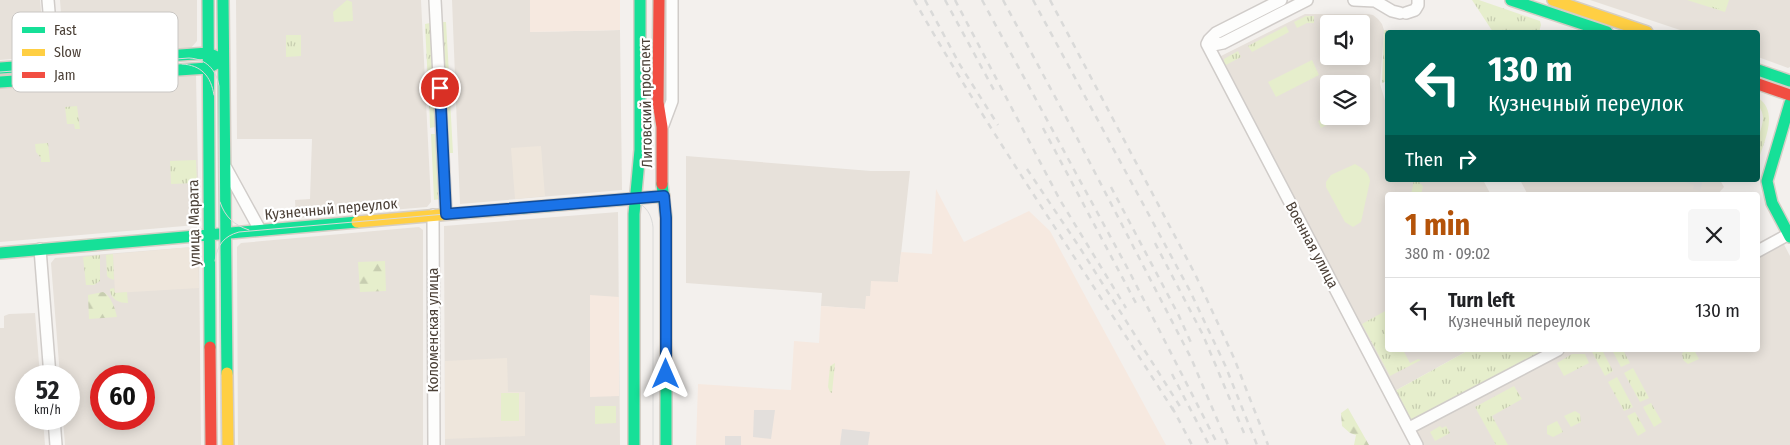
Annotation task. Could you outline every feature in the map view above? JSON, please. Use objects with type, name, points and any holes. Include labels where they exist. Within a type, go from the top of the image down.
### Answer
[{"type":"street","name":"улица Марата","points":[[208,0],[211,445]]},
{"type":"street","points":[[224,0],[228,445]]},
{"type":"street","points":[[435,0],[446,214]]},
{"type":"street","name":"Лиговский проспект","points":[[634,445],[634,214],[639,176],[640,0]]},
{"type":"street","name":"Лиговский проспект","points":[[659,0],[658,102],[662,126],[662,181],[666,218],[666,445]]},
{"type":"street","points":[[662,126],[672,101],[672,0]]},
{"type":"street","points":[[1281,0],[1216,34],[1207,44],[1213,46],[1223,43],[1307,0]]},
{"type":"street","points":[[1354,0],[1375,1],[1392,11],[1403,13],[1415,10],[1418,0]]},
{"type":"street","points":[[1511,0],[1601,30]]},
{"type":"street","points":[[1555,15],[1558,1],[1641,30]]},
{"type":"street","name":"Военная улица","points":[[1207,44],[1417,445]]},
{"type":"street","points":[[178,55],[208,53],[224,60]]},
{"type":"street","points":[[178,70],[208,68],[224,60]]},
{"type":"street","points":[[1760,71],[1790,81]]},
{"type":"street","points":[[1760,85],[1790,95]]},
{"type":"street","points":[[1760,250],[1789,235],[1770,199],[1767,181],[1790,103]]},
{"type":"street","points":[[1790,134],[1777,186],[1778,192],[1790,214]]},
{"type":"street","points":[[226,168],[260,230]]},
{"type":"street","points":[[639,176],[650,197],[662,181]]},
{"type":"street","name":"Кузнечный переулок","points":[[0,253],[664,196]]},
{"type":"street","name":"Коломенская улица","points":[[433,215],[434,445]]},
{"type":"street","points":[[40,249],[49,365]]},
{"type":"street","points":[[1409,428],[1554,352]]},
{"type":"street","points":[[55,430],[56,445]]},
{"type":"shaded area","points":[[0,0],[40,0],[41,12],[12,12],[12,59],[0,60]]},
{"type":"shaded area","points":[[60,0],[197,0],[197,41],[191,48],[178,49],[178,12],[61,12]]},
{"type":"shaded area","points":[[236,0],[421,0],[431,202],[427,207],[296,218],[295,200],[310,199],[312,139],[237,139]]},
{"type":"shaded area","points":[[452,0],[530,0],[530,32],[620,30],[622,190],[460,204]]},
{"type":"shaded area","points":[[530,0],[620,0],[620,30],[530,32]]},
{"type":"shaded area","points":[[1590,0],[1790,0],[1790,67],[1788,68],[1760,58],[1760,30],[1680,30]]},
{"type":"shaded area","points":[[1305,14],[1368,14],[1373,15],[1378,19],[1384,30],[1380,84],[1385,100],[1385,182],[1484,182],[1489,192],[1385,192],[1385,352],[1465,352],[1393,392],[1217,58]]},
{"type":"shaded area","points":[[196,75],[199,223],[196,225],[0,242],[0,89],[12,88],[12,92],[178,92],[178,76]]},
{"type":"shaded area","points":[[541,146],[545,196],[515,199],[511,148]]},
{"type":"shaded area","points":[[686,156],[871,171],[910,171],[898,282],[870,296],[865,309],[821,306],[822,293],[686,283]]},
{"type":"shaded area","points":[[1521,182],[1721,182],[1724,187],[1720,192],[1526,192]]},
{"type":"shaded area","points":[[1684,182],[1702,182],[1700,191],[1693,189],[1694,185]]},
{"type":"shaded area","points":[[936,189],[964,242],[1029,211],[1050,231],[1166,445],[696,445],[698,384],[791,390],[794,341],[819,343],[821,306],[865,309],[866,296],[870,296],[871,281],[898,282],[901,252],[932,254]]},
{"type":"shaded area","points":[[618,212],[620,445],[445,445],[444,226]]},
{"type":"shaded area","points":[[419,227],[423,230],[423,445],[238,445],[237,247],[241,243]]},
{"type":"shaded area","points":[[1778,233],[1790,256],[1790,445],[1421,445],[1408,422],[1543,352],[1760,352],[1760,243]]},
{"type":"shaded area","points":[[193,247],[198,252],[199,288],[115,293],[113,254]]},
{"type":"shaded area","points":[[196,247],[199,252],[201,445],[65,445],[64,430],[80,430],[80,365],[59,365],[51,263],[55,258]]},
{"type":"shaded area","points":[[590,295],[619,297],[619,396],[590,397]]},
{"type":"shaded area","points":[[35,313],[39,365],[15,365],[15,430],[44,430],[45,445],[0,445],[0,328],[4,328],[4,316],[9,314]]},
{"type":"shaded area","points":[[507,358],[508,392],[525,392],[525,436],[445,439],[445,361]]},
{"type":"shaded area","points":[[754,410],[775,410],[771,439],[753,437]]},
{"type":"shaded area","points":[[842,429],[870,432],[868,445],[840,445]]},
{"type":"shaded area","points":[[725,436],[741,436],[741,445],[725,445]]},
{"type":"green space","points":[[347,0],[352,2],[353,21],[334,22],[333,12]]},
{"type":"green space","points":[[1472,0],[1479,0],[1540,21],[1541,25],[1540,30],[1492,30]]},
{"type":"green space","points":[[1687,0],[1729,0],[1725,12]]},
{"type":"green space","points":[[1712,0],[1726,0],[1723,10],[1710,6]]},
{"type":"green space","points":[[1306,16],[1314,16],[1314,23],[1307,23],[1297,28],[1294,22]]},
{"type":"green space","points":[[442,22],[446,22],[449,74],[444,74]]},
{"type":"green space","points":[[430,23],[433,85],[428,85],[425,24]]},
{"type":"green space","points":[[1286,26],[1289,32],[1252,52],[1248,46]]},
{"type":"green space","points":[[1384,30],[1385,82],[1382,83]]},
{"type":"green space","points":[[286,35],[301,35],[301,56],[286,57]]},
{"type":"green space","points":[[1238,51],[1241,57],[1224,66],[1224,59]]},
{"type":"green space","points":[[1312,60],[1319,75],[1276,97],[1268,82]]},
{"type":"green space","points":[[444,81],[449,81],[453,153],[448,153]]},
{"type":"green space","points":[[429,91],[434,91],[435,127],[430,128]]},
{"type":"green space","points":[[1760,100],[1765,104],[1769,119],[1760,156],[1760,132],[1763,118]]},
{"type":"green space","points":[[77,106],[80,129],[75,129],[74,124],[67,124],[65,107]]},
{"type":"green space","points":[[1320,120],[1320,125],[1327,125],[1321,128],[1318,121]]},
{"type":"green space","points":[[431,134],[436,134],[439,199],[434,200]]},
{"type":"green space","points":[[48,143],[50,162],[41,162],[41,158],[36,152],[35,144]]},
{"type":"green space","points":[[196,160],[197,183],[171,184],[170,161]]},
{"type":"green space","points":[[1355,164],[1363,169],[1370,181],[1361,222],[1353,227],[1345,222],[1326,187],[1326,182],[1331,175]]},
{"type":"green space","points":[[1414,182],[1419,182],[1423,186],[1422,192],[1412,192]]},
{"type":"green space","points":[[113,254],[114,280],[107,276],[106,255]]},
{"type":"green space","points":[[100,255],[100,281],[94,285],[86,285],[83,257]]},
{"type":"green space","points":[[385,261],[386,291],[360,292],[358,262]]},
{"type":"green space","points":[[114,288],[115,293],[127,292],[128,303],[119,302],[114,299],[110,289]]},
{"type":"green space","points":[[103,292],[114,306],[117,317],[89,319],[88,295]]},
{"type":"green space","points":[[1385,311],[1385,352],[1404,352],[1410,363],[1418,359],[1421,360],[1390,376],[1362,324]]},
{"type":"green space","points":[[1465,352],[1543,352],[1408,422],[1393,392]]},
{"type":"green space","points":[[1592,352],[1603,352],[1613,371],[1605,376]]},
{"type":"green space","points":[[1613,352],[1624,352],[1630,363],[1621,367]]},
{"type":"green space","points":[[1695,352],[1699,359],[1688,364],[1683,360],[1682,353]]},
{"type":"green space","points":[[1572,354],[1585,354],[1589,363],[1564,376],[1557,363]]},
{"type":"green space","points":[[835,363],[832,393],[828,387],[830,366]]},
{"type":"green space","points":[[1633,368],[1649,398],[1640,402],[1624,373]]},
{"type":"green space","points":[[1617,377],[1633,407],[1624,411],[1608,382]]},
{"type":"green space","points":[[1514,386],[1522,399],[1492,416],[1508,445],[1496,445],[1475,407]]},
{"type":"green space","points":[[501,393],[519,393],[519,421],[501,421]]},
{"type":"green space","points":[[1651,403],[1662,422],[1654,427],[1643,407]]},
{"type":"green space","points":[[595,406],[616,406],[616,423],[595,424]]},
{"type":"green space","points":[[1348,408],[1369,445],[1354,445],[1356,435],[1350,433],[1342,426],[1341,413]]},
{"type":"green space","points":[[1575,411],[1580,414],[1581,422],[1571,427],[1564,416]]},
{"type":"green space","points":[[1635,412],[1646,431],[1638,436],[1627,416]]},
{"type":"green space","points":[[1557,421],[1563,432],[1553,437],[1547,434],[1547,426]]},
{"type":"green space","points":[[1440,426],[1442,428],[1446,426],[1450,433],[1435,441],[1430,432]]},
{"type":"tram line","points":[[178,59],[189,58],[205,63],[213,70],[219,86],[221,445]]},
{"type":"tram line","points":[[182,64],[200,69],[208,77],[214,95]]},
{"type":"tram line","points":[[0,72],[12,71]]},
{"type":"tram line","points":[[215,261],[217,250],[222,242],[229,236],[239,232],[618,199],[637,202],[646,209],[652,220],[653,227],[653,445]]},
{"type":"tram line","points":[[220,202],[231,220],[249,230]]},
{"type":"railway","points":[[914,0],[1009,157],[1175,413]]},
{"type":"railway","points":[[925,0],[960,65],[998,125]]},
{"type":"railway","points":[[945,0],[995,92]]},
{"type":"railway","points":[[955,0],[1060,200],[1126,308]]},
{"type":"railway","points":[[982,0],[1129,271],[1218,445]]},
{"type":"railway","points":[[1003,0],[1191,358],[1228,445]]},
{"type":"railway","points":[[1033,0],[1190,291],[1225,365],[1257,445]]},
{"type":"railway","points":[[1050,0],[1195,274],[1234,358],[1268,445]]},
{"type":"railway","points":[[1043,128],[1138,307]]},
{"type":"railway","points":[[1027,169],[1080,248],[1181,408]]},
{"type":"railway","points":[[1111,187],[1178,314],[1193,347]]},
{"type":"railway","points":[[1155,243],[1203,335],[1244,433]]},
{"type":"railway","points":[[1172,374],[1209,445]]},
{"type":"railway","points":[[1172,407],[1192,445]]},
{"type":"traffic: fast","points":[[208,0],[210,347]]},
{"type":"traffic: fast","points":[[223,0],[227,373]]},
{"type":"traffic: fast","points":[[634,445],[634,214],[640,150],[640,0]]},
{"type":"traffic: fast","points":[[1511,0],[1601,30]]},
{"type":"traffic: fast","points":[[178,55],[208,53],[217,57]]},
{"type":"traffic: fast","points":[[178,70],[208,68],[217,63]]},
{"type":"traffic: fast","points":[[0,68],[12,67]]},
{"type":"traffic: fast","points":[[1760,71],[1790,81]]},
{"type":"traffic: fast","points":[[0,82],[12,81]]},
{"type":"traffic: fast","points":[[1790,103],[1767,181],[1772,203],[1790,237]]},
{"type":"traffic: fast","points":[[662,184],[666,217],[666,445]]},
{"type":"traffic: fast","points":[[522,208],[664,196]]},
{"type":"traffic: fast","points":[[0,253],[357,222]]},
{"type":"traffic: slow","points":[[1553,0],[1641,30]]},
{"type":"traffic: slow","points":[[357,222],[522,208]]},
{"type":"traffic: slow","points":[[227,373],[228,445]]},
{"type":"traffic: jam","points":[[659,0],[658,102],[662,127],[662,184]]},
{"type":"traffic: jam","points":[[1760,85],[1790,95]]},
{"type":"traffic: jam","points":[[210,347],[211,445]]},
{"type":"route","points":[[440,88],[446,214],[664,196],[666,212],[666,374]]}]
